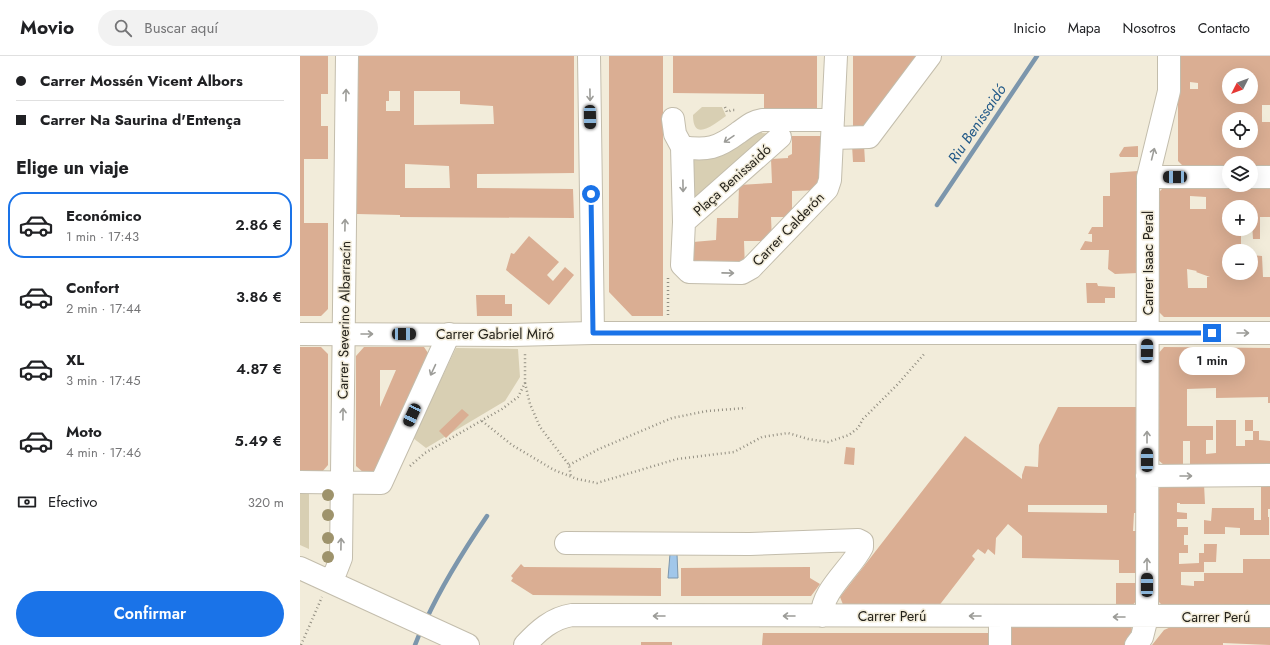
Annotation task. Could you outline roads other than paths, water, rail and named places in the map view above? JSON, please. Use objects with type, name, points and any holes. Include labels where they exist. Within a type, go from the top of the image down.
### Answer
[{"type":"street","name":"Carrer Severino Albarracín","points":[[328,586],[341,558],[347,56]]},
{"type":"street","points":[[589,56],[593,333]]},
{"type":"street","name":"Carrer Calderón","points":[[686,269],[742,273],[751,268],[827,188],[830,180],[836,56]]},
{"type":"street","name":"Plaça Benissaidó","points":[[682,147],[709,149],[719,146],[753,122],[762,120],[833,129],[869,138],[930,56]]},
{"type":"street","name":"Carrer Isaac Peral","points":[[1136,645],[1142,637],[1147,617],[1148,177],[1168,91],[1169,56]]},
{"type":"street","name":"Plaça Benissaidó","points":[[673,120],[675,134],[682,147],[686,269]]},
{"type":"street","name":"Plaça Benissaidó","points":[[684,222],[780,137]]},
{"type":"street","points":[[1148,177],[1222,177]]},
{"type":"street","points":[[1258,177],[1270,177]]},
{"type":"street","name":"Carrer Gabriel Miró","points":[[300,334],[512,335],[593,333],[1270,333]]},
{"type":"street","points":[[300,482],[381,482],[449,334]]},
{"type":"street","points":[[1147,476],[1270,475]]},
{"type":"street","points":[[566,543],[750,544],[858,540],[862,542],[862,548],[825,598],[822,616]]},
{"type":"street","points":[[300,568],[328,586],[353,592],[468,645]]},
{"type":"street","name":"Carrer Perú","points":[[525,645],[535,635],[557,619],[572,615],[1270,616]]},
{"type":"street","points":[[1000,616],[1000,645]]},
{"type":"water","points":[[670,554],[677,554],[678,578],[668,578]]},
{"type":"waterway","name":"Riu Benissaidó","points":[[937,205],[1037,56]]},
{"type":"waterway","points":[[426,620],[454,567],[487,516]]},
{"type":"waterway","points":[[415,645],[421,630]]}]
